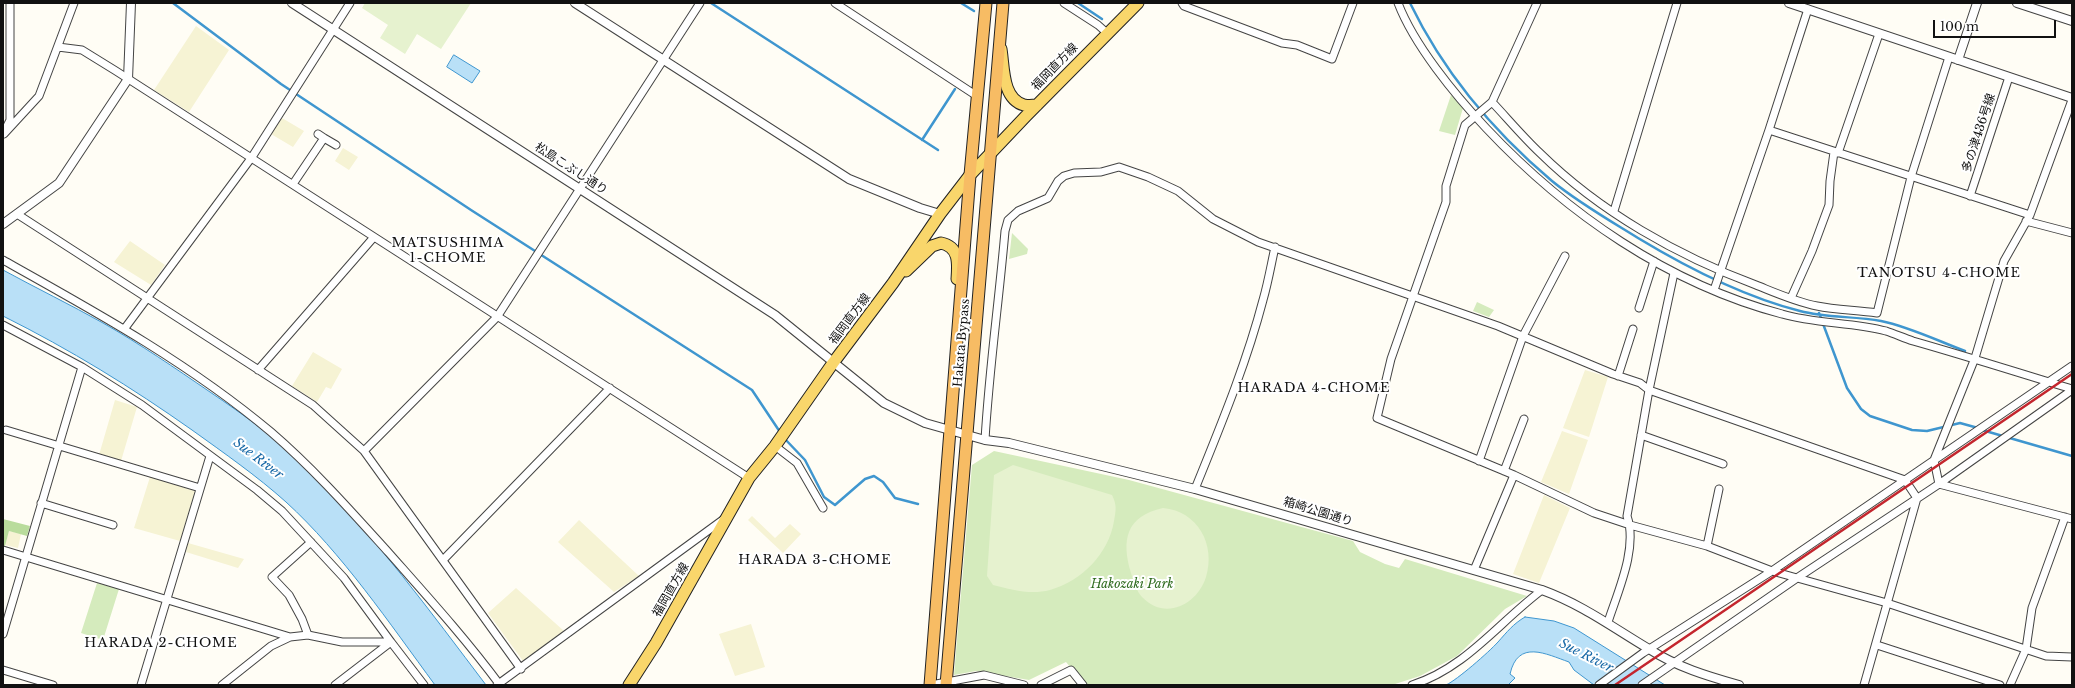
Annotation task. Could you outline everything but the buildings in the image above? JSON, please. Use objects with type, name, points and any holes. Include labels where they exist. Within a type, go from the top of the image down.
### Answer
[{"type":"highway","name":"Hakata Bypass","points":[[930,685],[970,175],[986,3]]},
{"type":"highway","name":"Hakata Bypass","points":[[946,684],[1003,3]]},
{"type":"main road","name":"福岡直方線","points":[[629,685],[664,630],[749,478],[775,446],[833,363],[893,283],[940,214],[970,175],[990,156],[1036,105],[1138,3]]},
{"type":"main road","points":[[1000,41],[1007,91],[1013,99],[1024,105],[1036,105]]},
{"type":"main road","points":[[893,283],[937,244],[946,244],[957,254],[955,331],[956,368]]},
{"type":"street","points":[[3,135],[10,120],[10,3]]},
{"type":"street","points":[[3,135],[39,96],[74,3]]},
{"type":"street","points":[[3,224],[59,183],[128,79],[131,3]]},
{"type":"street","name":"松島こぶし通り","points":[[292,3],[775,315],[868,392],[892,408],[925,423],[951,430]]},
{"type":"street","points":[[125,328],[146,297],[252,157],[350,3]]},
{"type":"street","points":[[575,3],[850,179],[920,208],[940,214]]},
{"type":"street","points":[[364,451],[497,316],[700,3]]},
{"type":"street","points":[[835,3],[977,96]]},
{"type":"street","points":[[1064,3],[1098,25],[1107,33]]},
{"type":"street","points":[[1182,3],[1184,6],[1282,43],[1297,45],[1332,59],[1353,3]]},
{"type":"street","points":[[1398,3],[1404,20],[1421,45],[1477,115],[1509,152],[1565,203],[1602,229],[1674,273],[1780,314],[1802,319],[1885,331],[2072,389]]},
{"type":"street","points":[[1537,3],[1490,103],[1465,125],[1446,186],[1446,202],[1390,360],[1377,418],[1514,475],[1594,513],[1630,525],[1707,546],[1772,571],[1887,603],[2046,656],[2072,657]]},
{"type":"street","points":[[1614,212],[1677,3]]},
{"type":"street","points":[[1790,3],[2072,99],[2028,218],[2004,261],[1974,358],[1934,460],[1939,484]]},
{"type":"street","points":[[1958,60],[1977,3]]},
{"type":"street","points":[[2017,3],[2072,21]]},
{"type":"street","points":[[1715,288],[1769,130],[1808,9]]},
{"type":"street","points":[[1791,298],[1812,251],[1829,205],[1830,181],[1836,153],[1879,34]]},
{"type":"street","points":[[58,47],[82,50],[252,157],[749,478]]},
{"type":"street","points":[[1490,103],[1540,153],[1579,186],[1614,212],[1668,245],[1720,273],[1791,298],[1817,306],[1877,312],[1911,177],[1949,57]]},
{"type":"street","name":"多の津436号線","points":[[1970,196],[2009,77]]},
{"type":"street","points":[[1769,130],[1970,196],[2072,233]]},
{"type":"street","points":[[293,184],[321,136],[336,145]]},
{"type":"street","points":[[985,440],[989,371],[1008,220],[1018,211],[1048,198],[1058,181],[1064,176],[1074,173],[1101,172],[1119,167],[1178,191],[1213,219],[1258,242],[1412,295],[1523,336],[1618,376],[1640,383],[1649,390],[1905,480],[1918,498]]},
{"type":"street","points":[[16,214],[313,405],[364,451],[521,668]]},
{"type":"street","points":[[258,370],[374,237]]},
{"type":"street","points":[[1195,489],[1223,419],[1254,332],[1264,299],[1275,247]]},
{"type":"street","points":[[1479,461],[1523,336],[1565,256]]},
{"type":"street","points":[[3,260],[125,328],[185,367],[271,432],[324,480],[424,592],[499,685],[728,515]]},
{"type":"street","points":[[1639,308],[1654,261]]},
{"type":"street","points":[[1608,622],[1630,550],[1630,525],[1627,516],[1649,390],[1674,273]]},
{"type":"street","points":[[3,325],[82,367],[142,405],[277,507],[344,578],[424,685]]},
{"type":"street","points":[[1618,376],[1633,329]]},
{"type":"street","points":[[1599,685],[1646,651],[1772,571],[2072,366]]},
{"type":"street","points":[[3,634],[82,367]]},
{"type":"street","points":[[443,560],[610,388]]},
{"type":"street","points":[[1642,685],[1797,578],[1939,484],[2072,389]]},
{"type":"street","points":[[1504,472],[1524,419]]},
{"type":"street","points":[[6,430],[200,488]]},
{"type":"street","name":"箱崎公園通り","points":[[951,430],[985,440],[1009,443],[1195,489],[1542,590],[1573,602],[1608,622],[1646,651],[1689,670],[1739,685]]},
{"type":"street","points":[[1641,435],[1723,464]]},
{"type":"street","points":[[775,446],[797,463],[823,508]]},
{"type":"street","points":[[141,685],[168,600],[210,456]]},
{"type":"street","points":[[1474,570],[1514,475]]},
{"type":"street","points":[[1939,484],[2069,518],[2032,608],[2026,649],[2010,685]]},
{"type":"street","points":[[1707,546],[1719,489]]},
{"type":"street","points":[[1864,685],[1877,645],[1887,603],[1918,498]]},
{"type":"street","points":[[41,503],[112,525]]},
{"type":"street","points":[[308,635],[302,619],[289,595],[272,577],[311,542]]},
{"type":"street","points":[[3,550],[290,637]]},
{"type":"street","points":[[1412,685],[1467,656],[1519,607],[1542,590]]},
{"type":"street","points":[[222,685],[271,646],[290,637],[308,635],[342,642],[391,642]]},
{"type":"street","points":[[335,685],[391,642]]},
{"type":"street","points":[[1877,645],[2000,685]]},
{"type":"street","points":[[3,670],[35,682],[53,685]]},
{"type":"street","points":[[1041,685],[1071,670],[1083,685]]},
{"type":"street","points":[[930,685],[946,684],[984,675],[1024,685]]},
{"type":"shaded area","points":[[196,26],[229,50],[189,112],[154,90]]},
{"type":"shaded area","points":[[282,118],[304,131],[293,147],[271,134]]},
{"type":"shaded area","points":[[343,148],[358,157],[349,170],[335,161]]},
{"type":"shaded area","points":[[130,241],[165,265],[151,285],[114,262]]},
{"type":"shaded area","points":[[313,352],[342,369],[331,389],[326,387],[317,402],[292,386]]},
{"type":"shaded area","points":[[1585,370],[1608,377],[1589,437],[1563,428]]},
{"type":"shaded area","points":[[115,400],[137,407],[121,461],[99,455]]},
{"type":"shaded area","points":[[1562,431],[1588,440],[1569,494],[1541,482]]},
{"type":"shaded area","points":[[150,477],[195,491],[180,541],[134,528]]},
{"type":"shaded area","points":[[1544,495],[1570,508],[1539,583],[1513,574]]},
{"type":"shaded area","points":[[752,516],[775,538],[790,524],[801,534],[783,553],[748,520]]},
{"type":"shaded area","points":[[579,520],[639,576],[614,592],[558,542]]},
{"type":"shaded area","points":[[9,531],[21,534],[18,548],[5,545]]},
{"type":"shaded area","points":[[188,543],[244,559],[238,568],[186,552]]},
{"type":"shaded area","points":[[516,588],[564,631],[523,661],[488,613]]},
{"type":"shaded area","points":[[751,624],[765,667],[735,676],[719,634]]},
{"type":"green space","points":[[365,3],[471,3],[441,49],[417,34],[405,54],[380,38],[388,25],[362,8]]},
{"type":"green space","points":[[1451,95],[1463,108],[1455,135],[1439,131]]},
{"type":"green space","points":[[1012,233],[1028,249],[1027,254],[1009,259]]},
{"type":"green space","points":[[1477,302],[1494,310],[1489,317],[1473,311]]},
{"type":"green space","name":"Hakozaki Park","points":[[994,451],[1129,480],[1353,541],[1360,552],[1385,564],[1399,568],[1405,559],[1527,596],[1505,609],[1457,656],[1420,676],[1392,685],[1085,685],[1066,662],[1029,680],[976,671],[954,675],[972,465]]},
{"type":"green space","points":[[1013,465],[1112,495],[1115,502],[1116,508],[1111,533],[1100,555],[1083,573],[1062,586],[1050,590],[1029,592],[1007,589],[993,585],[987,576],[994,475]]},
{"type":"green space","points":[[1163,508],[1186,516],[1195,523],[1206,542],[1208,553],[1206,577],[1202,587],[1188,602],[1170,609],[1160,608],[1151,604],[1140,595],[1132,576],[1127,550],[1129,531],[1134,523],[1141,517]]},
{"type":"green space","points":[[3,519],[30,526],[27,536],[9,531],[5,546],[3,545]]},
{"type":"green space","points":[[97,583],[119,589],[103,640],[81,633]]},
{"type":"water","points":[[454,55],[480,71],[472,83],[447,67]]},
{"type":"water","name":"Sue River","points":[[3,270],[117,331],[184,374],[236,410],[286,448],[357,521],[401,574],[486,685],[435,685],[346,566],[307,522],[275,492],[192,430],[146,399],[77,356],[3,316]]},
{"type":"water","name":"Sue River","points":[[1525,617],[1554,621],[1574,628],[1665,685],[1594,685],[1574,670],[1569,662],[1542,653],[1534,652],[1519,656],[1514,663],[1510,674],[1515,678],[1508,685],[1446,685],[1458,678],[1494,647],[1514,625]]},
{"type":"waterway","points":[[173,3],[281,84],[471,210],[752,390],[780,432]]},
{"type":"waterway","points":[[711,3],[938,150]]},
{"type":"waterway","points":[[961,3],[974,11]]},
{"type":"waterway","points":[[1078,3],[1102,19]]},
{"type":"waterway","points":[[1410,3],[1438,53],[1454,76],[1490,121],[1552,181],[1605,218],[1656,249],[1696,270],[1758,298],[1810,313],[1881,321],[1913,330],[1965,351]]},
{"type":"waterway","points":[[922,140],[955,89]]},
{"type":"waterway","points":[[1819,313],[1847,388],[1861,409],[1870,416],[1912,430],[1927,431],[1960,423],[1978,428]]},
{"type":"waterway","points":[[1982,430],[2072,456]]},
{"type":"waterway","points":[[784,438],[805,460],[824,497],[835,505],[865,479],[874,476],[883,482],[895,498],[918,504]]},
{"type":"railway","points":[[1615,685],[2072,374]]},
{"type":"district","name":"MATSUSHIMA 1-CHOME","points":[[448,250]]},
{"type":"district","name":"TANOTSU 4-CHOME","points":[[1939,273]]},
{"type":"district","name":"HARADA 4-CHOME","points":[[1314,388]]},
{"type":"district","name":"HARADA 3-CHOME","points":[[815,560]]},
{"type":"district","name":"HARADA 2-CHOME","points":[[161,643]]}]
